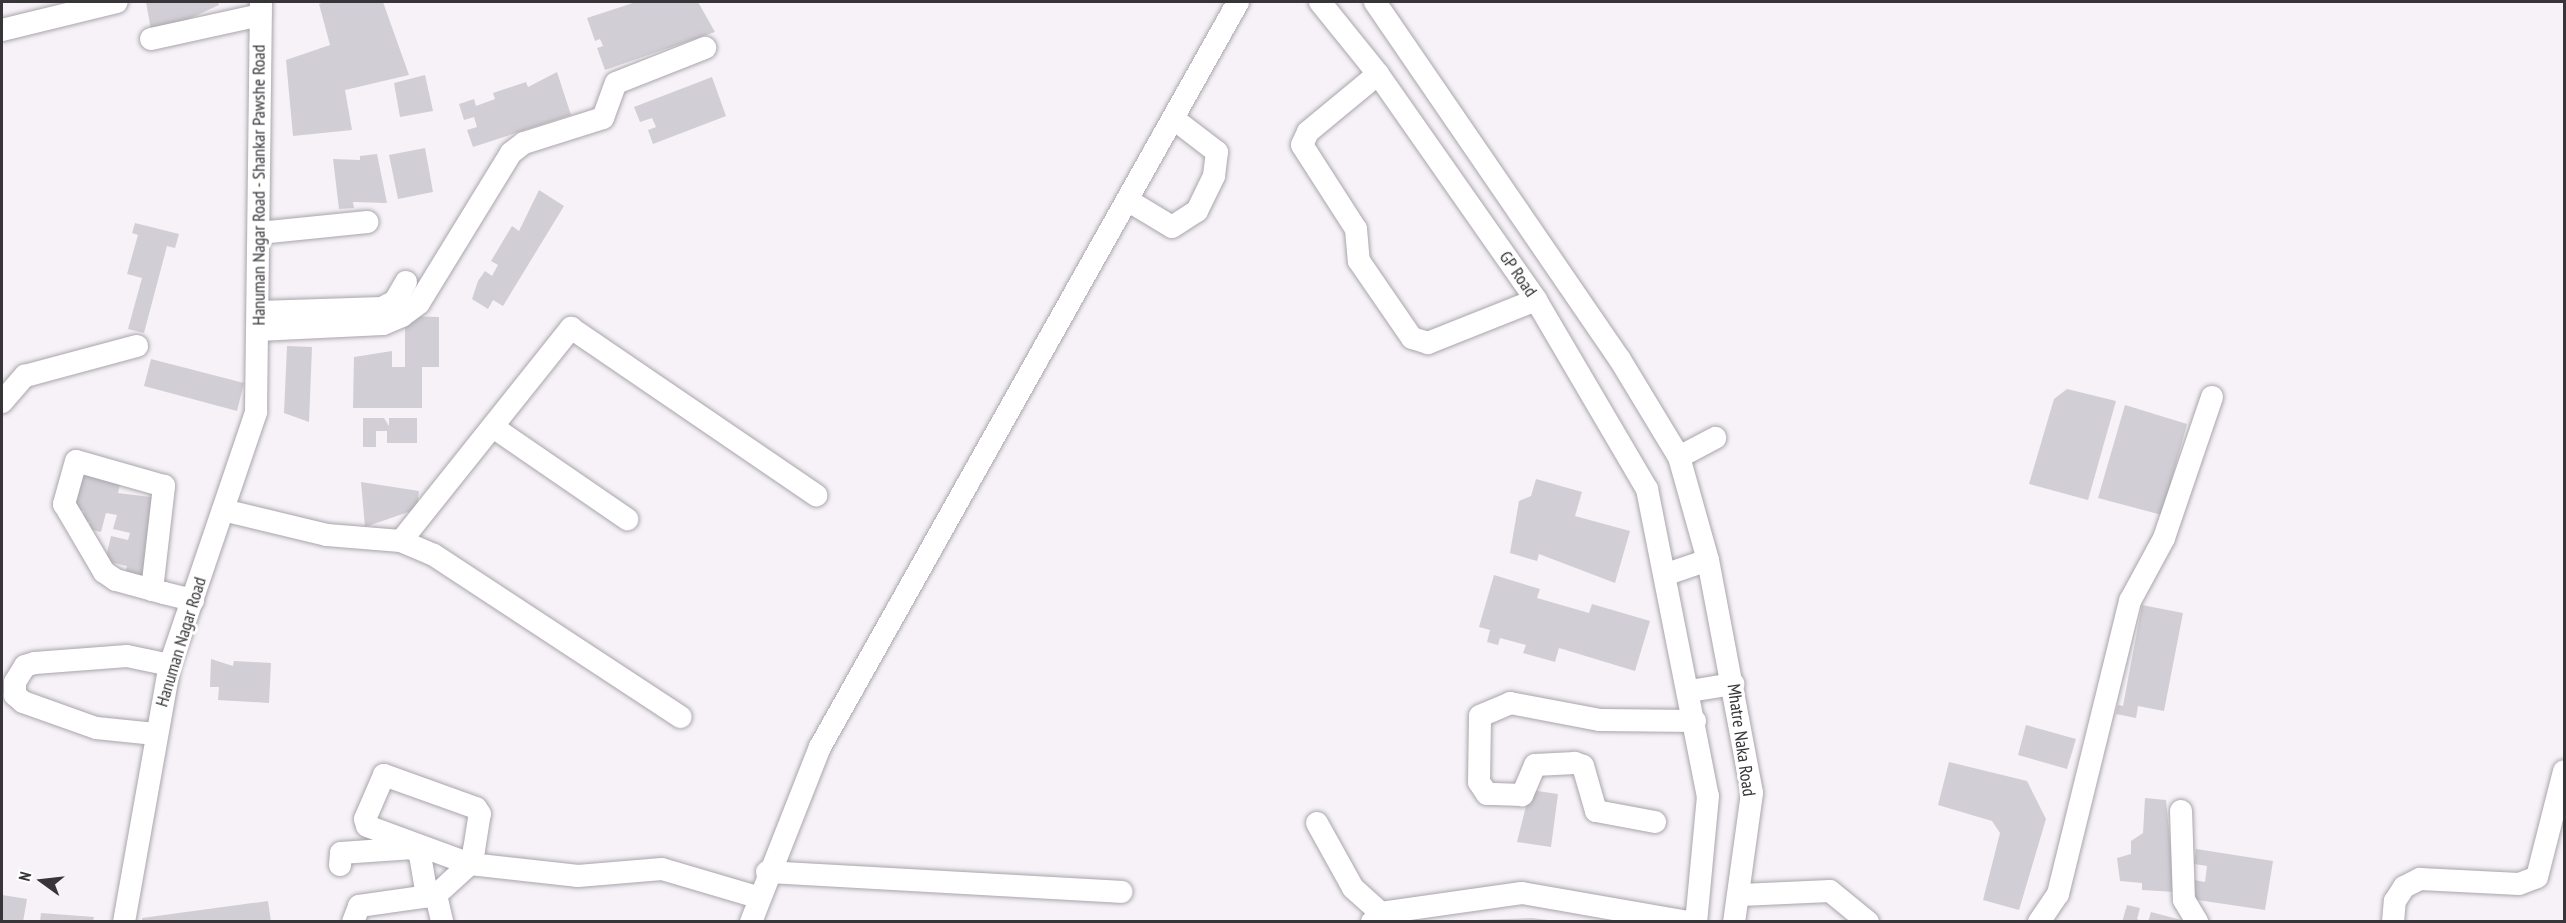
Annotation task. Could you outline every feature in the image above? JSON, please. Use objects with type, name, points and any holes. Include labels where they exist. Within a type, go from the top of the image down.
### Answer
[{"type":"street","points":[[2,30],[117,2]]},
{"type":"street","points":[[751,921],[757,897],[820,747],[1129,201],[1238,2]]},
{"type":"street","name":"GP Road","points":[[1320,2],[1378,74],[1536,300],[1647,489],[1667,574]]},
{"type":"street","name":"GP Road","points":[[1375,2],[1619,358],[1679,456],[1708,560]]},
{"type":"street","points":[[151,39],[260,8]]},
{"type":"street","name":"Hanuman Nagar Road - Shankar Pawshe Road","points":[[256,369],[260,8]]},
{"type":"street","points":[[258,321],[383,324],[402,316],[419,303],[511,153],[524,143],[603,118],[616,83],[705,48]]},
{"type":"street","points":[[1378,74],[1308,132],[1302,145],[1356,229],[1359,261],[1412,338],[1428,343],[1536,300]]},
{"type":"street","points":[[1129,201],[1172,226],[1197,211],[1214,176],[1217,152],[1174,119]]},
{"type":"street","points":[[259,233],[367,222]]},
{"type":"street","points":[[258,321],[382,308],[395,302],[406,282]]},
{"type":"street","points":[[401,541],[571,328],[816,495]]},
{"type":"street","points":[[2,402],[25,376],[136,346]]},
{"type":"street","name":"Hanuman Nagar Road","points":[[124,921],[155,734],[170,665],[256,412],[256,369]]},
{"type":"street","points":[[2039,921],[2058,894],[2130,601],[2164,538],[2212,397]]},
{"type":"street","points":[[493,427],[627,519]]},
{"type":"street","points":[[1679,456],[1715,438]]},
{"type":"street","points":[[152,590],[164,486],[76,461],[65,508],[104,572],[152,590],[193,600]]},
{"type":"street","points":[[223,510],[327,535],[401,541],[434,555],[681,717]]},
{"type":"street","points":[[1696,921],[1708,796],[1667,574],[1708,560]]},
{"type":"street","name":"Mhatre Naka Road","points":[[1708,560],[1752,794],[1742,896],[1734,921]]},
{"type":"street","points":[[155,734],[96,728],[23,702],[15,695],[15,682],[25,666],[35,663],[127,656],[170,665]]},
{"type":"street","points":[[1690,691],[1733,684]]},
{"type":"street","points":[[1655,822],[1596,811],[1583,766],[1575,763],[1535,765],[1522,795],[1487,794],[1479,783],[1480,716],[1510,703],[1600,720],[1695,721]]},
{"type":"street","points":[[2393,921],[2395,902],[2404,887],[2420,879],[2519,884],[2537,877],[2565,771]]},
{"type":"street","points":[[353,921],[358,906],[432,896],[470,864],[479,811],[381,777],[365,819],[367,826],[470,864],[578,876],[662,869],[757,897]]},
{"type":"street","points":[[2181,811],[2184,900],[2197,921]]},
{"type":"street","points":[[1317,823],[1353,888],[1377,917],[1427,914],[1522,893],[1623,915],[1688,921]]},
{"type":"street","points":[[340,865],[341,853],[413,848],[420,855],[442,921]]},
{"type":"street","points":[[767,872],[1121,892]]},
{"type":"street","points":[[1742,896],[1806,888],[1830,891],[1868,921]]},
{"type":"street","points":[[1830,891],[1848,921]]},
{"type":"building","points":[[146,2],[218,2],[219,5],[152,36]]},
{"type":"building","points":[[325,2],[383,2],[409,75],[345,90],[352,130],[293,136],[286,60],[330,45],[319,4]]},
{"type":"building","points":[[636,2],[698,2],[715,32],[605,70],[597,48],[603,46],[600,39],[595,41],[587,18]]},
{"type":"building","points":[[557,72],[571,115],[473,147],[467,130],[477,127],[474,117],[464,120],[459,104],[474,99],[476,106],[495,99],[493,93],[526,82],[528,87]]},
{"type":"building","points":[[425,75],[433,111],[400,117],[394,83]]},
{"type":"building","points":[[712,77],[726,116],[653,144],[648,130],[656,127],[652,118],[640,122],[634,107]]},
{"type":"building","points":[[425,148],[433,192],[398,199],[389,155]]},
{"type":"building","points":[[377,154],[387,203],[353,202],[354,208],[339,209],[333,159],[360,160],[360,156]]},
{"type":"building","points":[[539,190],[564,206],[503,306],[493,300],[488,309],[472,299],[478,281],[485,271],[492,276],[498,265],[491,261],[512,226],[519,231]]},
{"type":"building","points":[[135,223],[179,234],[175,248],[167,246],[144,333],[128,329],[142,278],[127,274],[138,235],[132,233]]},
{"type":"building","points":[[405,316],[439,317],[439,367],[422,367],[422,408],[353,408],[354,357],[392,351],[392,367],[405,367]]},
{"type":"building","points":[[287,346],[312,347],[309,422],[284,413]]},
{"type":"building","points":[[151,359],[244,383],[237,411],[144,386]]},
{"type":"building","points":[[2067,389],[2116,401],[2088,500],[2029,484],[2054,399]]},
{"type":"building","points":[[2125,405],[2187,424],[2162,515],[2098,498]]},
{"type":"building","points":[[363,418],[384,418],[389,426],[389,418],[417,418],[417,443],[387,443],[387,431],[376,431],[376,447],[363,447]]},
{"type":"building","points":[[78,470],[123,472],[118,493],[159,498],[146,580],[125,575],[127,566],[105,561],[111,536],[128,540],[130,533],[113,529],[117,515],[106,513],[101,532],[88,529],[90,522],[82,520],[84,511],[69,507]]},
{"type":"building","points":[[1536,479],[1582,492],[1575,516],[1630,531],[1615,583],[1539,554],[1537,561],[1510,553],[1519,501],[1531,496]]},
{"type":"building","points":[[361,482],[419,491],[417,509],[365,527]]},
{"type":"building","points":[[1494,575],[1540,589],[1537,598],[1589,613],[1592,604],[1650,621],[1635,671],[1559,648],[1555,662],[1523,653],[1526,645],[1500,638],[1498,645],[1487,642],[1490,630],[1479,627]]},
{"type":"building","points":[[2142,605],[2183,613],[2164,711],[2138,706],[2136,718],[2116,714],[2118,705],[2123,706]]},
{"type":"building","points":[[211,659],[233,666],[234,661],[271,663],[269,703],[218,700],[219,687],[210,687]]},
{"type":"building","points":[[2026,725],[2076,739],[2067,769],[2018,755]]},
{"type":"building","points":[[1949,762],[2027,781],[2046,819],[2019,910],[1983,900],[2000,833],[1992,821],[1938,805]]},
{"type":"building","points":[[1530,790],[1558,794],[1551,847],[1517,842]]},
{"type":"building","points":[[2145,798],[2166,800],[2175,892],[2142,890],[2142,883],[2120,881],[2117,858],[2131,854],[2131,841],[2143,833]]},
{"type":"building","points":[[2196,849],[2273,861],[2265,910],[2191,899],[2194,880],[2205,882],[2207,866],[2194,864]]},
{"type":"building","points":[[2,895],[27,899],[23,922],[2,922]]},
{"type":"building","points":[[268,901],[271,922],[142,922],[142,918]]},
{"type":"building","points":[[2127,905],[2140,908],[2137,919],[2143,922],[2122,922]]},
{"type":"building","points":[[2151,912],[2185,921],[2185,922],[2148,922]]},
{"type":"building","points":[[41,913],[94,917],[93,922],[40,922]]},
{"type":"building","points":[[1532,918],[1565,922],[1477,922],[1477,920]]}]
